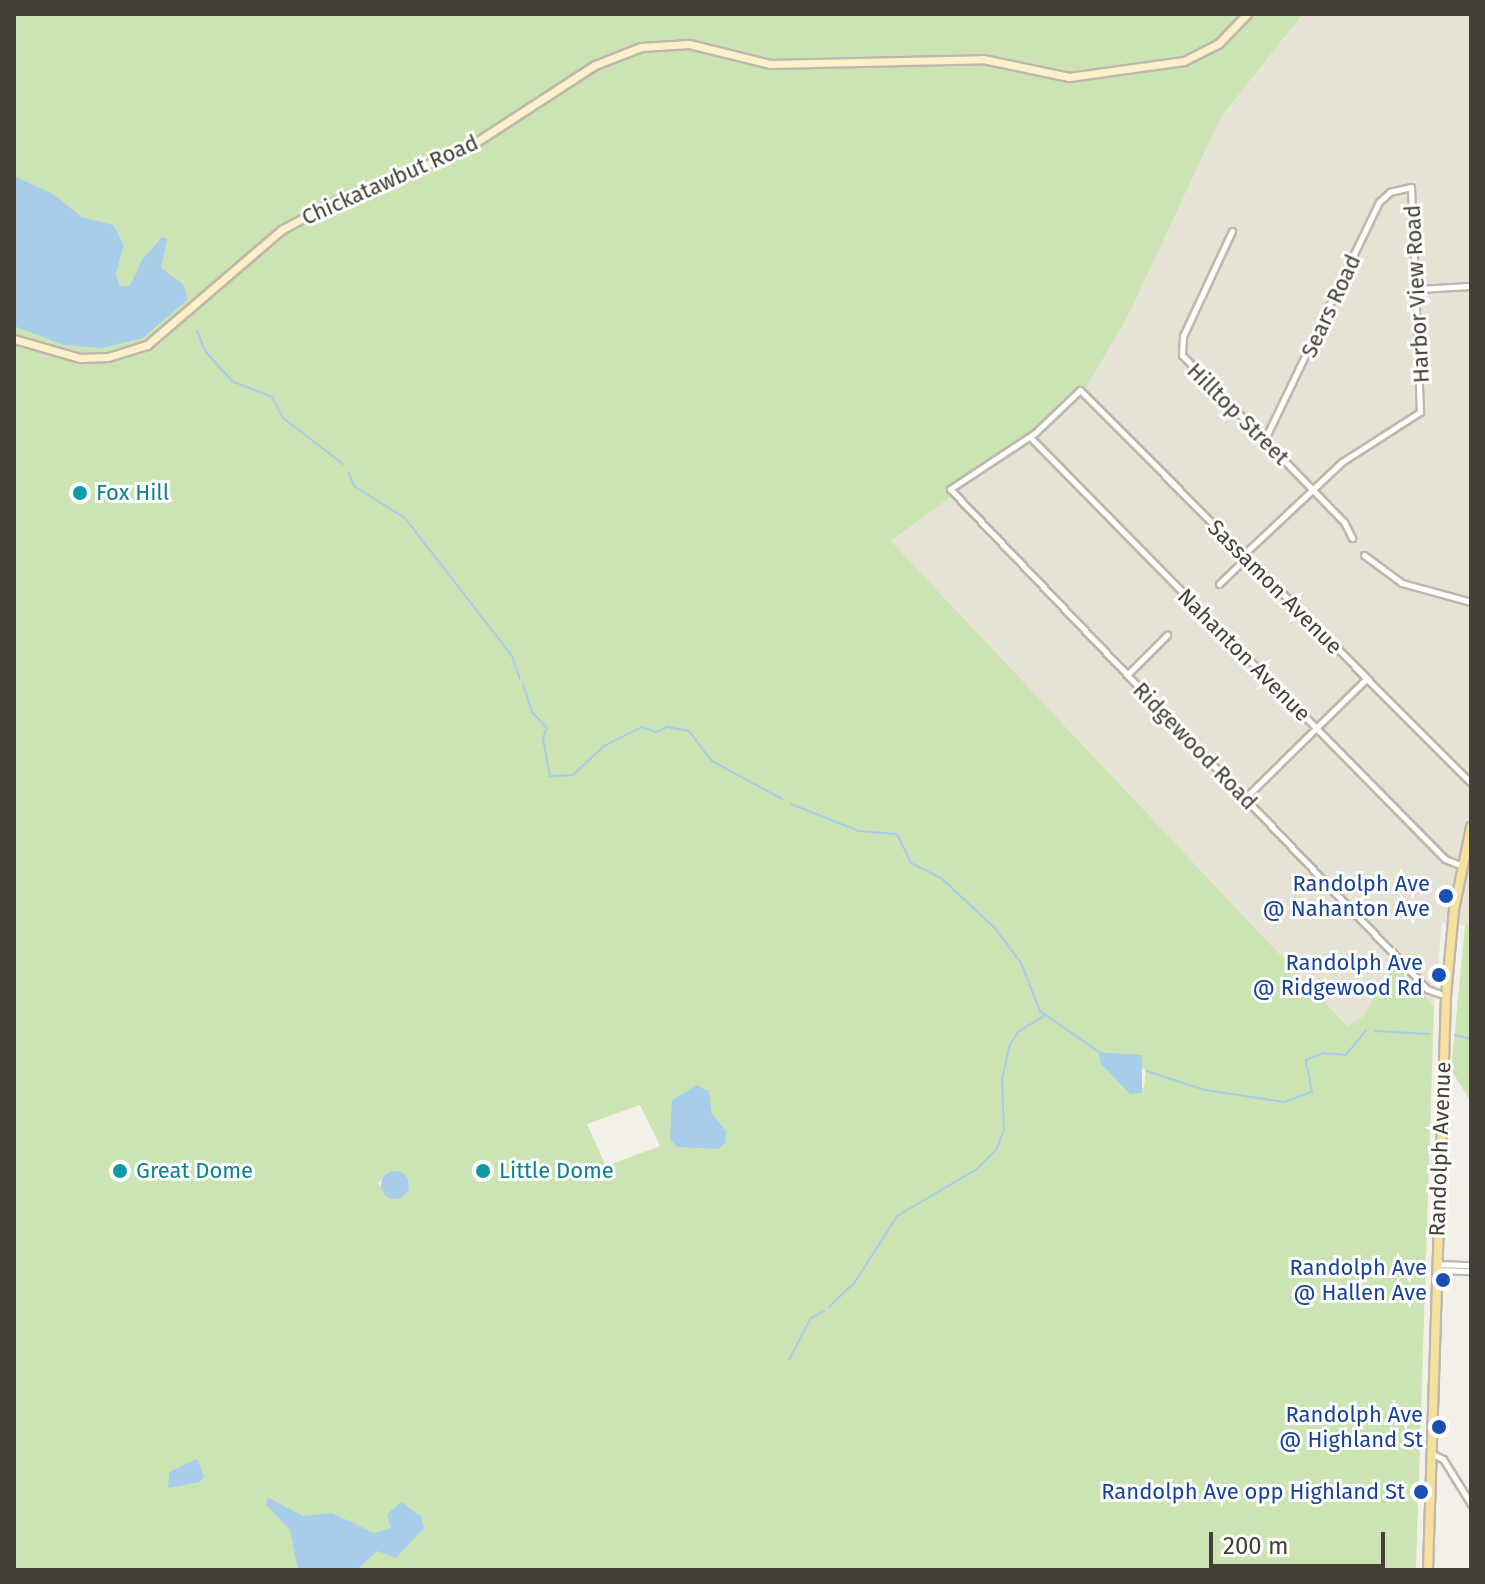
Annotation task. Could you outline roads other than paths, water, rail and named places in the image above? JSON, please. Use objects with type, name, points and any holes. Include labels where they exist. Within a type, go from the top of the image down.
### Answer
[{"type":"main road","name":"Chickatawbut Road","points":[[14,339],[80,358],[108,357],[147,345],[281,230],[335,201],[464,150],[595,65],[641,47],[689,44],[770,64],[983,59],[1069,77],[1184,61],[1219,43],[1247,14]]},
{"type":"main road","name":"Randolph Avenue","points":[[1428,1570],[1446,996],[1462,866],[1471,827]]},
{"type":"street","name":"Harbor View Road","points":[[1219,584],[1312,489],[1347,458],[1410,423],[1420,412],[1411,187]]},
{"type":"street","name":"Sears Road","points":[[1264,441],[1379,202],[1390,192],[1411,187]]},
{"type":"street","name":"Hilltop Street","points":[[1232,231],[1180,348],[1186,361],[1346,524],[1352,538]]},
{"type":"street","points":[[1417,289],[1471,286]]},
{"type":"street","name":"Sassamon Avenue","points":[[1030,437],[1080,390],[1471,783]]},
{"type":"street","name":"Ridgewood Road","points":[[1030,437],[950,489],[1427,989],[1446,996]]},
{"type":"street","name":"Nahanton Avenue","points":[[1030,437],[1445,859],[1462,866]]},
{"type":"street","points":[[1364,555],[1402,583],[1471,602]]},
{"type":"street","points":[[1127,675],[1167,635]]},
{"type":"street","points":[[1245,798],[1366,679]]},
{"type":"street","points":[[1436,1267],[1471,1268]]},
{"type":"street","points":[[1431,1453],[1443,1459],[1471,1504]]},
{"type":"water","points":[[14,176],[53,194],[82,217],[114,225],[124,245],[116,274],[120,286],[130,286],[142,260],[162,237],[167,239],[161,268],[183,284],[188,299],[143,338],[103,348],[63,345],[14,326]]},
{"type":"water","points":[[1099,1052],[1142,1055],[1142,1093],[1130,1094],[1100,1063]]},
{"type":"water","points":[[697,1085],[709,1091],[712,1114],[726,1131],[725,1143],[718,1149],[677,1147],[670,1139],[672,1100]]},
{"type":"water","points":[[395,1171],[405,1175],[409,1185],[405,1195],[395,1199],[385,1195],[381,1185],[385,1175]]},
{"type":"water","points":[[197,1459],[204,1476],[200,1482],[168,1488],[169,1472]]},
{"type":"water","points":[[267,1497],[303,1516],[332,1513],[374,1533],[391,1528],[387,1514],[401,1502],[421,1516],[424,1528],[396,1558],[377,1551],[357,1570],[298,1570],[290,1530],[266,1505]]},
{"type":"waterway","points":[[197,331],[205,351],[232,381],[272,397],[283,418],[343,464]]},
{"type":"waterway","points":[[349,473],[354,486],[405,518],[512,656],[520,679]]},
{"type":"waterway","points":[[523,684],[532,712],[547,728],[543,738],[550,776],[573,775],[604,746],[642,727],[656,732],[667,727],[689,731],[712,761],[782,799]]},
{"type":"waterway","points":[[14,759],[14,802]]},
{"type":"waterway","points":[[791,804],[859,831],[897,834],[911,863],[941,878],[994,927],[1021,963],[1040,1011],[1099,1052]]},
{"type":"waterway","points":[[829,1307],[855,1282],[897,1216],[977,1169],[996,1150],[1004,1130],[1002,1079],[1010,1045],[1018,1032],[1044,1016]]},
{"type":"waterway","points":[[1146,1071],[1205,1090],[1284,1102],[1312,1092],[1306,1060],[1323,1053],[1346,1055],[1366,1030]]},
{"type":"waterway","points":[[1375,1031],[1429,1034]]},
{"type":"waterway","points":[[1455,1035],[1471,1039]]},
{"type":"waterway","points":[[789,1360],[811,1318],[824,1311]]},
{"type":"place","name":"Fox Hill","points":[[80,493]]},
{"type":"place","name":"Randolph Ave @ Nahanton Ave","points":[[1446,896]]},
{"type":"place","name":"Randolph Ave @ Ridgewood Rd","points":[[1439,975]]},
{"type":"place","name":"Great Dome","points":[[120,1171]]},
{"type":"place","name":"Little Dome","points":[[483,1171]]},
{"type":"place","name":"Randolph Ave @ Hallen Ave","points":[[1443,1280]]},
{"type":"place","name":"Randolph Ave @ Highland St","points":[[1439,1427]]},
{"type":"place","name":"Randolph Ave opp Highland St","points":[[1421,1492]]}]
